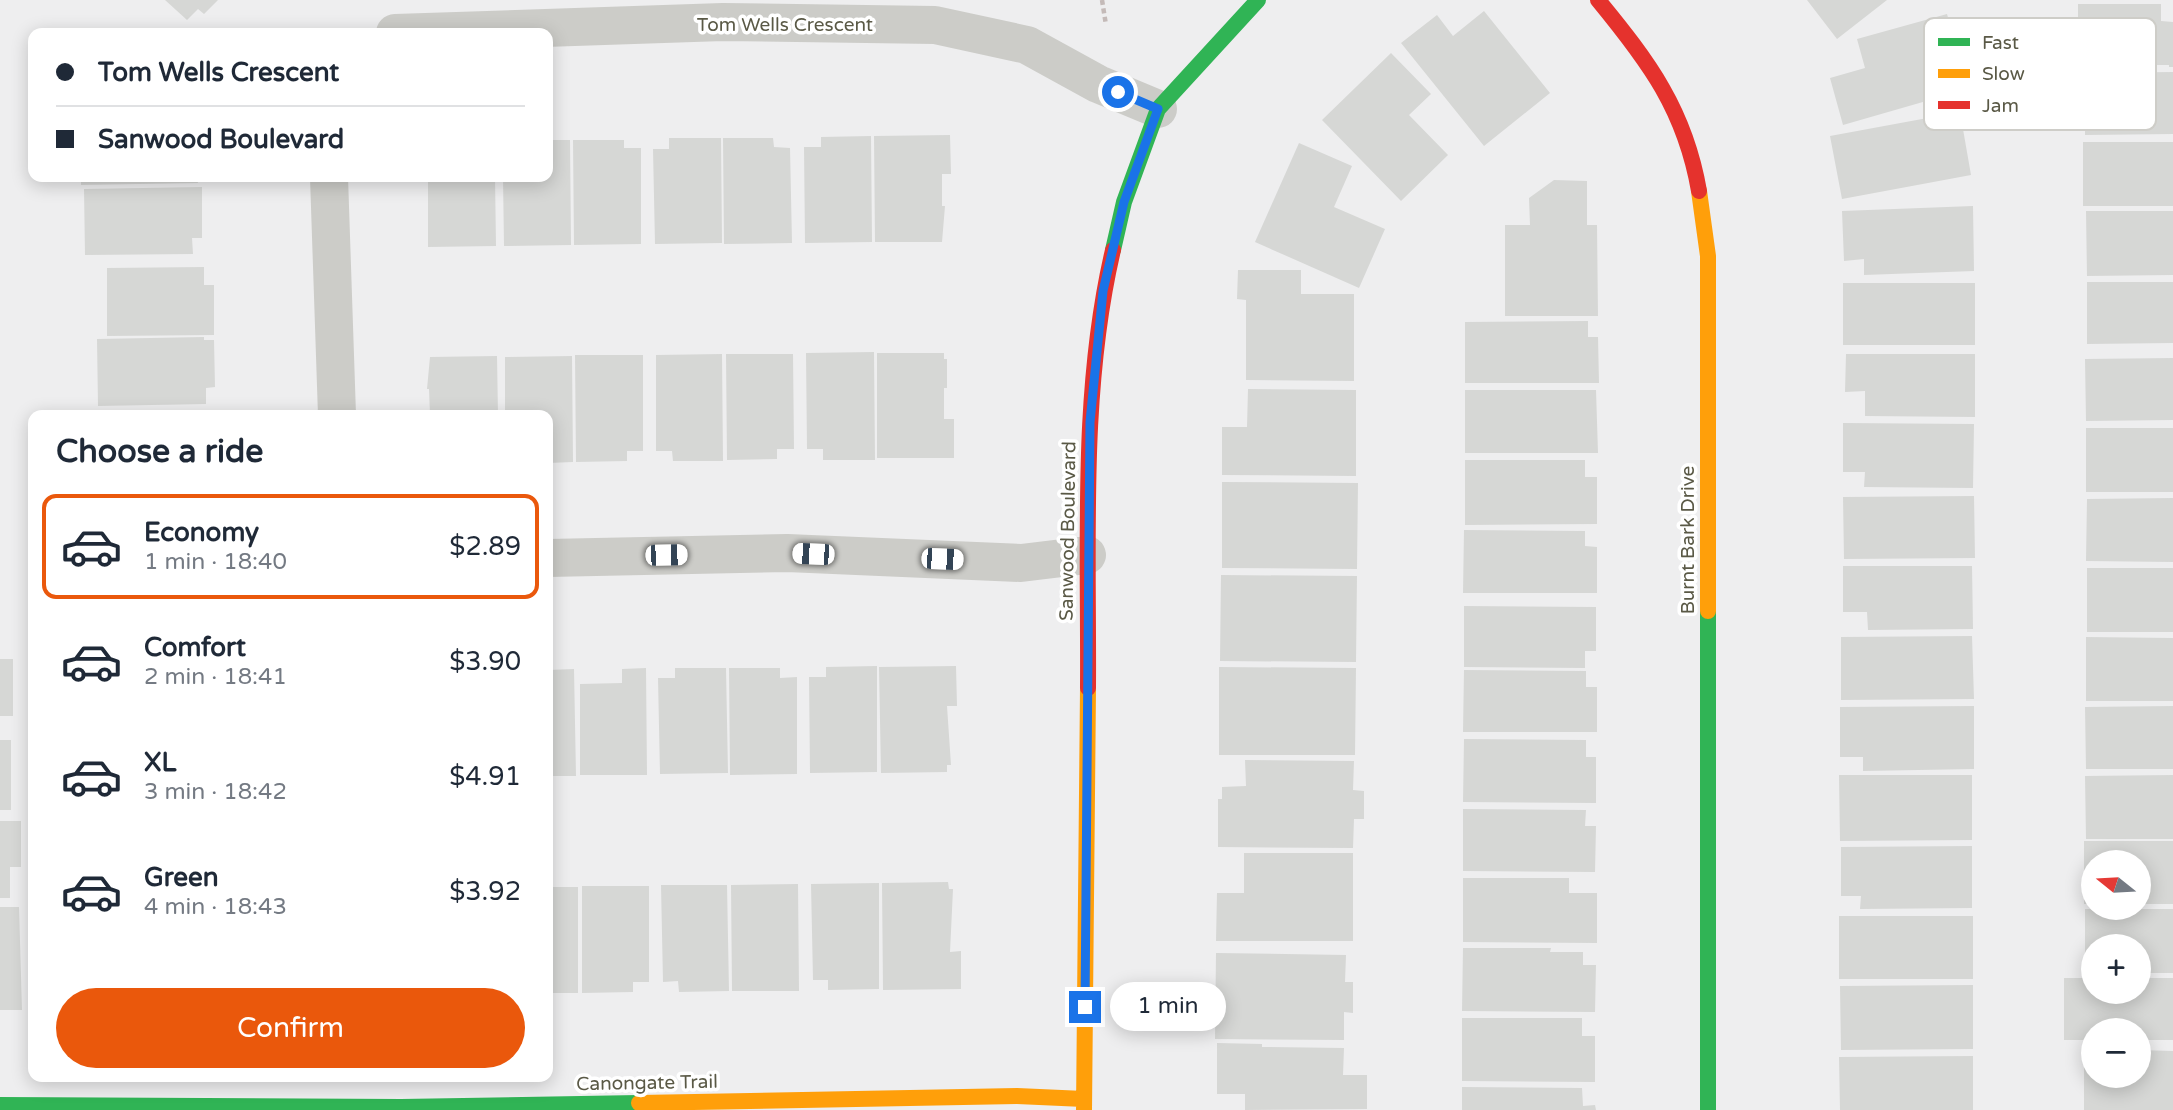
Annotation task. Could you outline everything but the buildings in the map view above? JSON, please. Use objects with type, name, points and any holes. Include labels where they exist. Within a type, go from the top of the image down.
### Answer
[{"type":"street","name":"Sanwood Boulevard","points":[[1084,1105],[1090,422],[1103,291],[1124,202],[1158,109],[1258,0]]},
{"type":"street","name":"Burnt Bark Drive","points":[[1598,0],[1652,68],[1671,103],[1687,139],[1703,203],[1708,256],[1708,1110]]},
{"type":"street","name":"Tom Wells Crescent","points":[[544,28],[723,22],[935,25],[1027,45],[1098,84],[1158,109]]},
{"type":"street","points":[[329,182],[337,410]]},
{"type":"street","points":[[553,558],[787,553],[1021,563],[1087,555]]},
{"type":"street","name":"Canongate Trail","points":[[0,1105],[422,1108],[1017,1096],[1084,1105]]},
{"type":"path","points":[[1102,0],[1106,25]]},
{"type":"traffic: fast","points":[[1113,250],[1124,202],[1158,109],[1258,0]]},
{"type":"traffic: fast","points":[[1708,611],[1708,1110]]},
{"type":"traffic: fast","points":[[0,1105],[401,1107],[639,1103]]},
{"type":"traffic: slow","points":[[1699,191],[1708,256],[1708,611]]},
{"type":"traffic: slow","points":[[1084,1110],[1088,688]]},
{"type":"traffic: slow","points":[[639,1103],[1017,1096],[1084,1099]]},
{"type":"traffic: jam","points":[[1598,0],[1649,66],[1662,88],[1684,136],[1699,191]]},
{"type":"traffic: jam","points":[[1088,688],[1088,467],[1091,412],[1102,303],[1113,250]]},
{"type":"route","points":[[1085,1007],[1090,422],[1103,291],[1124,202],[1158,109],[1118,92]]}]
